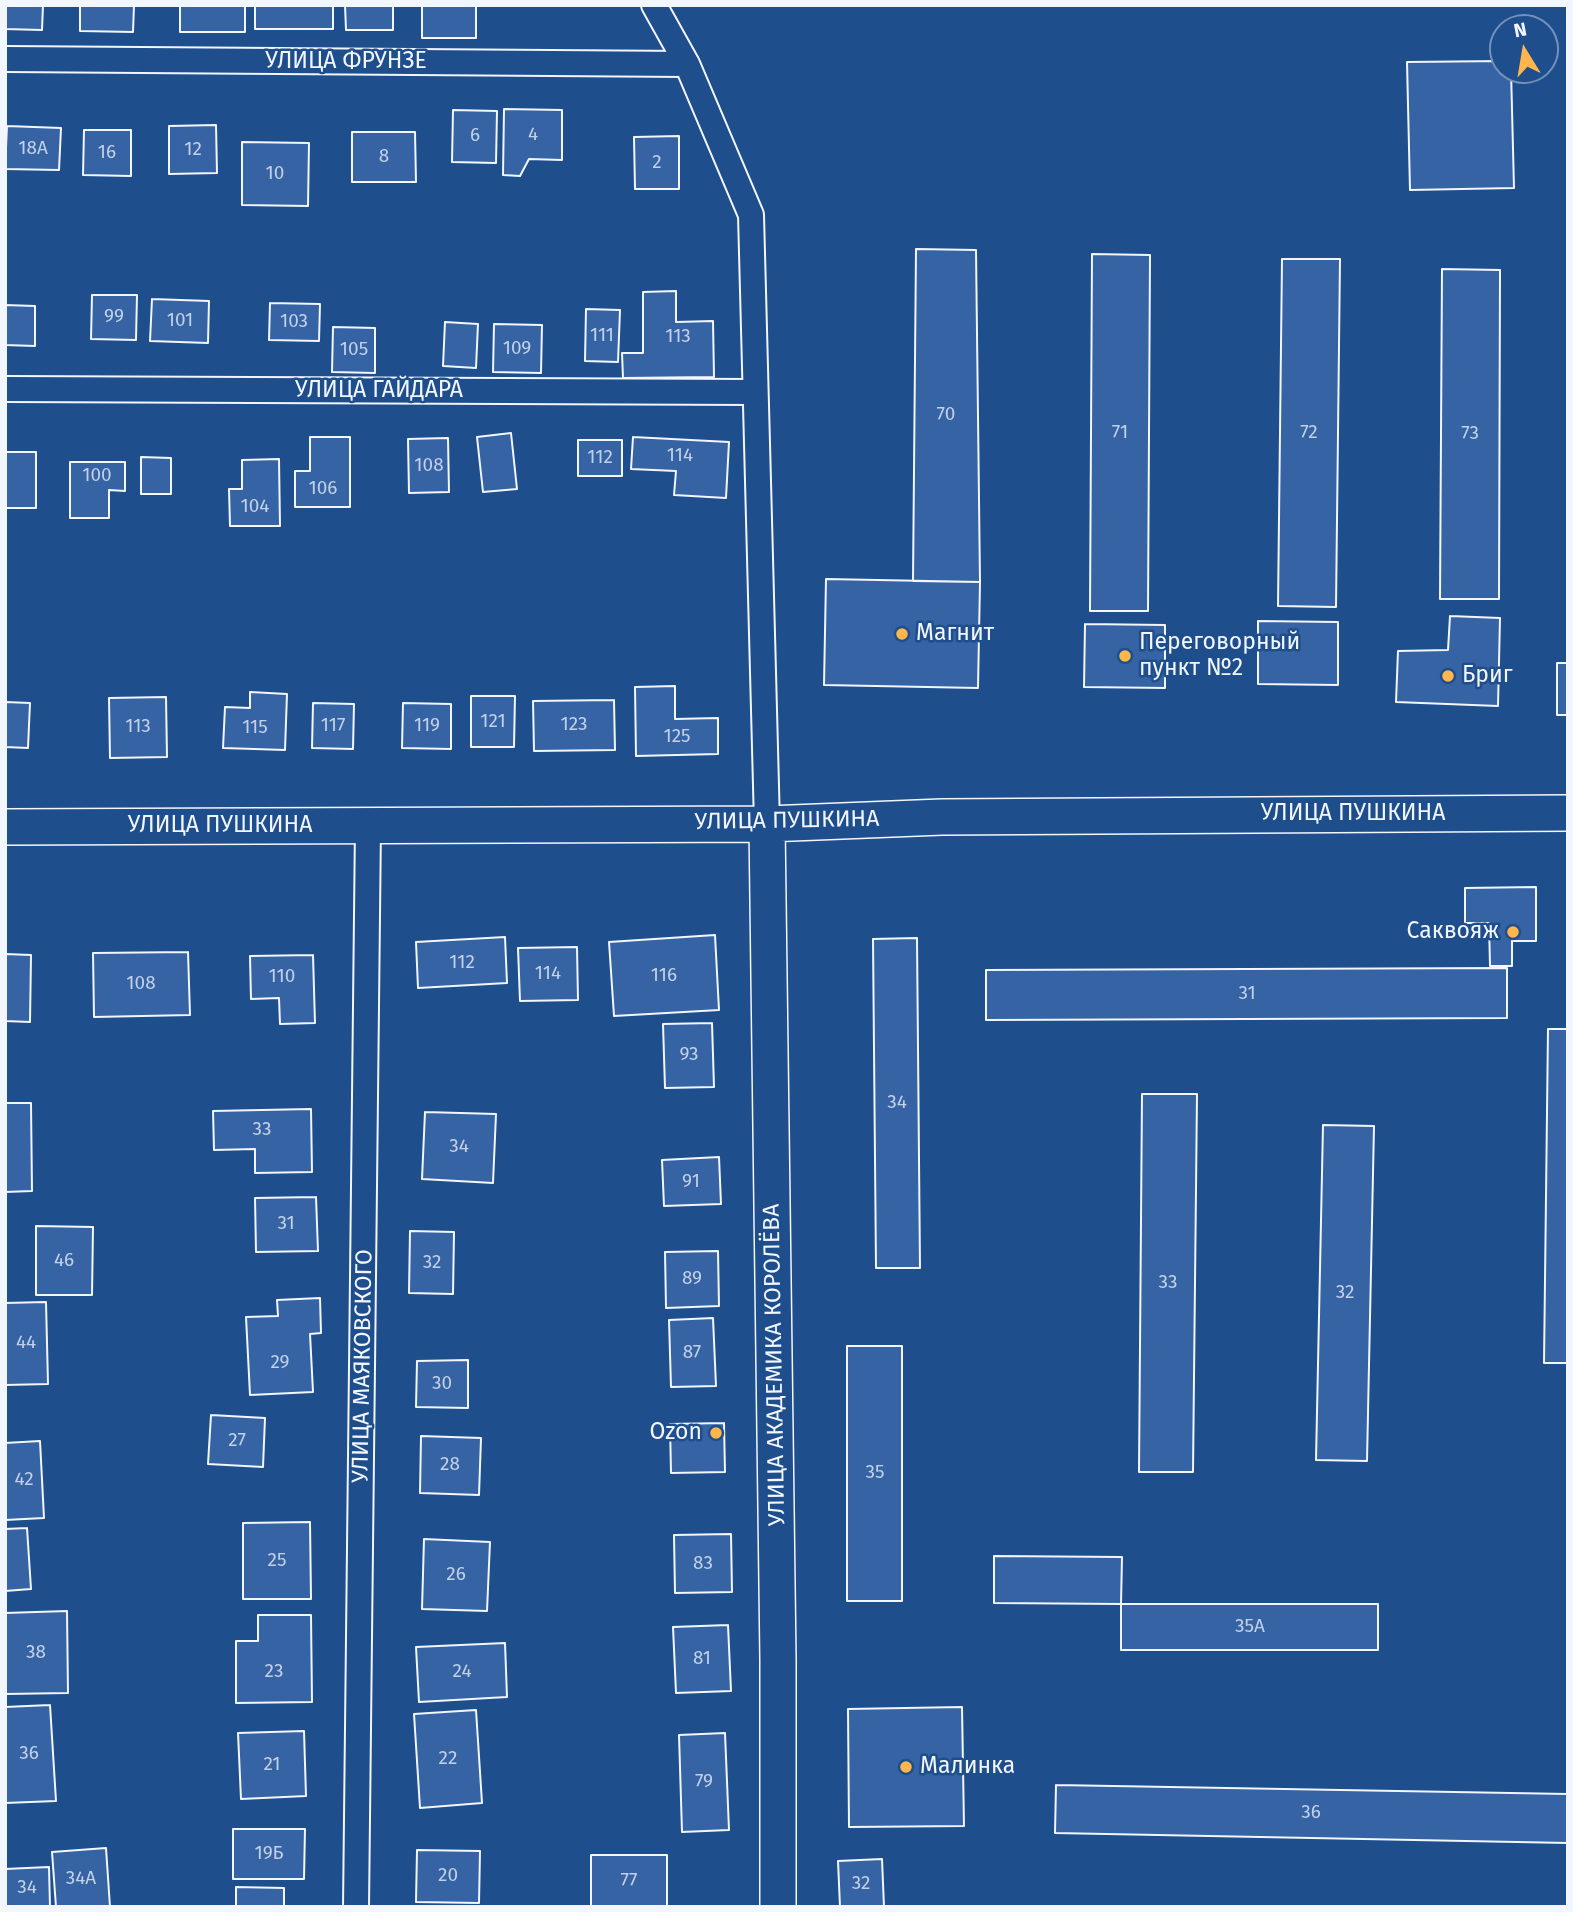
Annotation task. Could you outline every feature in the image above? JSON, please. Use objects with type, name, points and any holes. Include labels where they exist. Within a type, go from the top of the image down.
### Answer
[{"type":"street","points":[[654,5],[688,64],[751,215],[767,824]]},
{"type":"street","name":"УЛИЦА ФРУНЗЕ","points":[[5,59],[688,64]]},
{"type":"street","name":"УЛИЦА ГАЙДАРА","points":[[5,389],[754,392]]},
{"type":"street","name":"УЛИЦА ПУШКИНА","points":[[5,827],[767,824],[942,817],[1568,813]]},
{"type":"street","name":"УЛИЦА АКАДЕМИКА КОРОЛЁВА","points":[[767,824],[778,1660],[778,1907]]},
{"type":"street","name":"УЛИЦА МАЯКОВСКОГО","points":[[356,1907],[368,825]]},
{"type":"building","points":[[5,5],[43,5],[42,30],[5,29]]},
{"type":"building","points":[[80,5],[134,5],[133,32],[80,31]]},
{"type":"building","points":[[180,5],[245,5],[245,32],[180,32]]},
{"type":"building","points":[[255,5],[333,5],[333,29],[255,29]]},
{"type":"building","points":[[345,5],[393,5],[393,30],[346,30]]},
{"type":"building","points":[[422,5],[476,5],[476,38],[422,38]]},
{"type":"building","points":[[1489,61],[1489,84],[1511,84],[1514,188],[1410,190],[1407,62]]},
{"type":"building","points":[[504,109],[562,110],[562,160],[529,159],[520,176],[503,175]]},
{"type":"building","points":[[453,110],[497,111],[496,163],[452,162]]},
{"type":"building","points":[[216,125],[217,173],[169,174],[169,126]]},
{"type":"building","points":[[7,126],[61,128],[59,170],[5,169]]},
{"type":"building","points":[[84,130],[131,130],[131,176],[83,175]]},
{"type":"building","points":[[352,132],[415,132],[416,182],[352,182]]},
{"type":"building","points":[[679,136],[679,189],[635,189],[634,137]]},
{"type":"building","points":[[242,142],[309,143],[308,206],[242,205]]},
{"type":"building","points":[[916,249],[976,250],[980,582],[913,581]]},
{"type":"building","points":[[1092,254],[1150,255],[1148,611],[1090,611]]},
{"type":"building","points":[[1282,259],[1340,259],[1336,607],[1278,606]]},
{"type":"building","points":[[1442,269],[1500,270],[1499,599],[1440,599]]},
{"type":"building","points":[[676,291],[676,322],[713,321],[714,377],[623,378],[622,353],[643,353],[643,292]]},
{"type":"building","points":[[92,295],[137,295],[136,340],[91,339]]},
{"type":"building","points":[[152,299],[209,301],[208,343],[150,341]]},
{"type":"building","points":[[270,303],[320,304],[319,341],[269,340]]},
{"type":"building","points":[[5,305],[35,306],[35,346],[5,345]]},
{"type":"building","points":[[586,309],[620,310],[618,362],[585,361]]},
{"type":"building","points":[[445,322],[478,324],[476,368],[443,366]]},
{"type":"building","points":[[494,324],[542,325],[541,373],[493,372]]},
{"type":"building","points":[[333,327],[375,328],[375,373],[332,372]]},
{"type":"building","points":[[511,433],[517,489],[483,492],[477,437]]},
{"type":"building","points":[[310,437],[350,437],[350,507],[295,507],[295,471],[310,471]]},
{"type":"building","points":[[633,437],[729,442],[726,498],[674,495],[676,471],[631,469]]},
{"type":"building","points":[[448,438],[449,492],[409,493],[408,439]]},
{"type":"building","points":[[578,440],[622,440],[622,476],[578,476]]},
{"type":"building","points":[[5,452],[36,452],[36,508],[5,508]]},
{"type":"building","points":[[141,457],[171,458],[171,494],[141,494]]},
{"type":"building","points":[[279,459],[280,526],[230,526],[229,489],[242,489],[242,460]]},
{"type":"building","points":[[70,462],[125,462],[125,491],[109,490],[109,518],[70,518]]},
{"type":"building","name":"Магнит","points":[[826,579],[980,582],[978,688],[824,685]]},
{"type":"building","name":"Бриг","points":[[1450,616],[1500,618],[1498,706],[1396,702],[1398,651],[1448,650]]},
{"type":"building","points":[[1258,621],[1338,622],[1338,685],[1258,684]]},
{"type":"building","name":"Переговорный пункт №2","points":[[1085,624],[1165,625],[1165,688],[1084,687]]},
{"type":"building","points":[[1557,663],[1568,663],[1568,715],[1557,715]]},
{"type":"building","points":[[675,686],[675,719],[718,718],[718,754],[636,756],[635,687]]},
{"type":"building","points":[[250,692],[287,694],[285,750],[223,748],[225,707],[250,708]]},
{"type":"building","points":[[471,696],[515,696],[514,747],[471,747]]},
{"type":"building","points":[[166,697],[167,757],[110,758],[109,698]]},
{"type":"building","points":[[614,700],[615,750],[534,751],[533,701]]},
{"type":"building","points":[[5,702],[30,703],[28,748],[5,747]]},
{"type":"building","points":[[313,703],[354,704],[353,749],[312,748]]},
{"type":"building","points":[[403,703],[451,704],[451,749],[402,748]]},
{"type":"building","name":"Саквояж","points":[[1536,887],[1536,941],[1512,941],[1512,966],[1490,966],[1489,923],[1465,923],[1465,888]]},
{"type":"building","points":[[715,935],[719,1010],[614,1016],[609,942]]},
{"type":"building","points":[[505,937],[507,983],[418,988],[416,942]]},
{"type":"building","points":[[917,938],[920,1268],[876,1268],[873,939]]},
{"type":"building","points":[[577,947],[578,1000],[520,1001],[518,948]]},
{"type":"building","points":[[188,952],[190,1015],[94,1017],[93,953]]},
{"type":"building","points":[[5,954],[31,955],[30,1022],[5,1021]]},
{"type":"building","points":[[313,955],[315,1023],[280,1024],[279,998],[251,999],[250,956]]},
{"type":"building","points":[[1507,968],[1507,1018],[986,1020],[986,970]]},
{"type":"building","points":[[712,1023],[714,1087],[665,1088],[663,1024]]},
{"type":"building","points":[[1548,1029],[1568,1029],[1568,1363],[1544,1363]]},
{"type":"building","points":[[1142,1094],[1197,1094],[1193,1472],[1139,1472]]},
{"type":"building","points":[[5,1103],[31,1103],[32,1191],[5,1192]]},
{"type":"building","points":[[311,1109],[312,1172],[255,1173],[255,1149],[214,1150],[213,1111]]},
{"type":"building","points":[[425,1112],[496,1114],[493,1183],[422,1179]]},
{"type":"building","points":[[1323,1125],[1374,1126],[1367,1461],[1316,1460]]},
{"type":"building","points":[[719,1157],[721,1204],[664,1206],[662,1160]]},
{"type":"building","points":[[316,1197],[318,1251],[256,1252],[255,1198]]},
{"type":"building","points":[[36,1226],[93,1227],[92,1295],[36,1295]]},
{"type":"building","points":[[410,1231],[454,1232],[453,1294],[409,1293]]},
{"type":"building","points":[[718,1251],[719,1306],[666,1308],[665,1252]]},
{"type":"building","points":[[320,1298],[321,1333],[310,1334],[313,1392],[250,1395],[246,1317],[278,1316],[277,1300]]},
{"type":"building","points":[[46,1302],[48,1384],[5,1385],[5,1303]]},
{"type":"building","points":[[713,1318],[716,1386],[671,1387],[669,1320]]},
{"type":"building","points":[[847,1346],[902,1346],[902,1601],[847,1601]]},
{"type":"building","points":[[468,1360],[468,1408],[416,1407],[417,1361]]},
{"type":"building","points":[[211,1415],[265,1418],[263,1467],[208,1464]]},
{"type":"building","points":[[724,1423],[725,1472],[671,1473],[670,1424]]},
{"type":"building","points":[[421,1436],[481,1438],[479,1495],[420,1493]]},
{"type":"building","points":[[40,1441],[44,1518],[5,1520],[5,1443]]},
{"type":"building","points":[[310,1522],[311,1599],[243,1599],[243,1523]]},
{"type":"building","points":[[27,1528],[31,1589],[5,1591],[5,1529]]},
{"type":"building","points":[[731,1534],[732,1592],[675,1593],[674,1535]]},
{"type":"building","points":[[424,1539],[490,1542],[487,1611],[422,1609]]},
{"type":"building","points":[[994,1556],[1122,1557],[1121,1604],[994,1603]]},
{"type":"building","points":[[1121,1604],[1378,1604],[1378,1650],[1121,1650]]},
{"type":"building","points":[[67,1611],[68,1693],[5,1694],[5,1613]]},
{"type":"building","points":[[258,1615],[311,1615],[312,1702],[236,1703],[236,1641],[258,1641]]},
{"type":"building","points":[[728,1625],[731,1691],[676,1693],[673,1627]]},
{"type":"building","points":[[505,1643],[507,1697],[419,1702],[416,1647]]},
{"type":"building","points":[[50,1705],[56,1801],[5,1803],[5,1707]]},
{"type":"building","name":"Малинка","points":[[962,1707],[964,1826],[849,1827],[848,1709]]},
{"type":"building","points":[[476,1710],[482,1803],[420,1808],[414,1714]]},
{"type":"building","points":[[304,1731],[306,1796],[241,1799],[238,1733]]},
{"type":"building","points":[[725,1733],[729,1830],[682,1832],[679,1735]]},
{"type":"building","points":[[1056,1785],[1568,1794],[1568,1843],[1055,1833]]},
{"type":"building","points":[[233,1829],[305,1829],[304,1879],[233,1879]]},
{"type":"building","points":[[106,1848],[110,1907],[56,1907],[52,1852]]},
{"type":"building","points":[[417,1850],[480,1851],[479,1903],[416,1902]]},
{"type":"building","points":[[591,1855],[667,1855],[667,1907],[591,1907]]},
{"type":"building","points":[[882,1859],[884,1907],[840,1907],[838,1861]]},
{"type":"building","points":[[49,1867],[50,1907],[5,1907],[5,1869]]},
{"type":"building","points":[[236,1887],[284,1888],[284,1907],[236,1907]]},
{"type":"place","name":"Магнит","points":[[902,634]]},
{"type":"place","name":"Переговорный пункт №2","points":[[1125,656]]},
{"type":"place","name":"Бриг","points":[[1448,676]]},
{"type":"place","name":"Саквояж","points":[[1513,932]]},
{"type":"place","name":"Ozon","points":[[716,1433]]},
{"type":"place","name":"Малинка","points":[[906,1767]]}]
